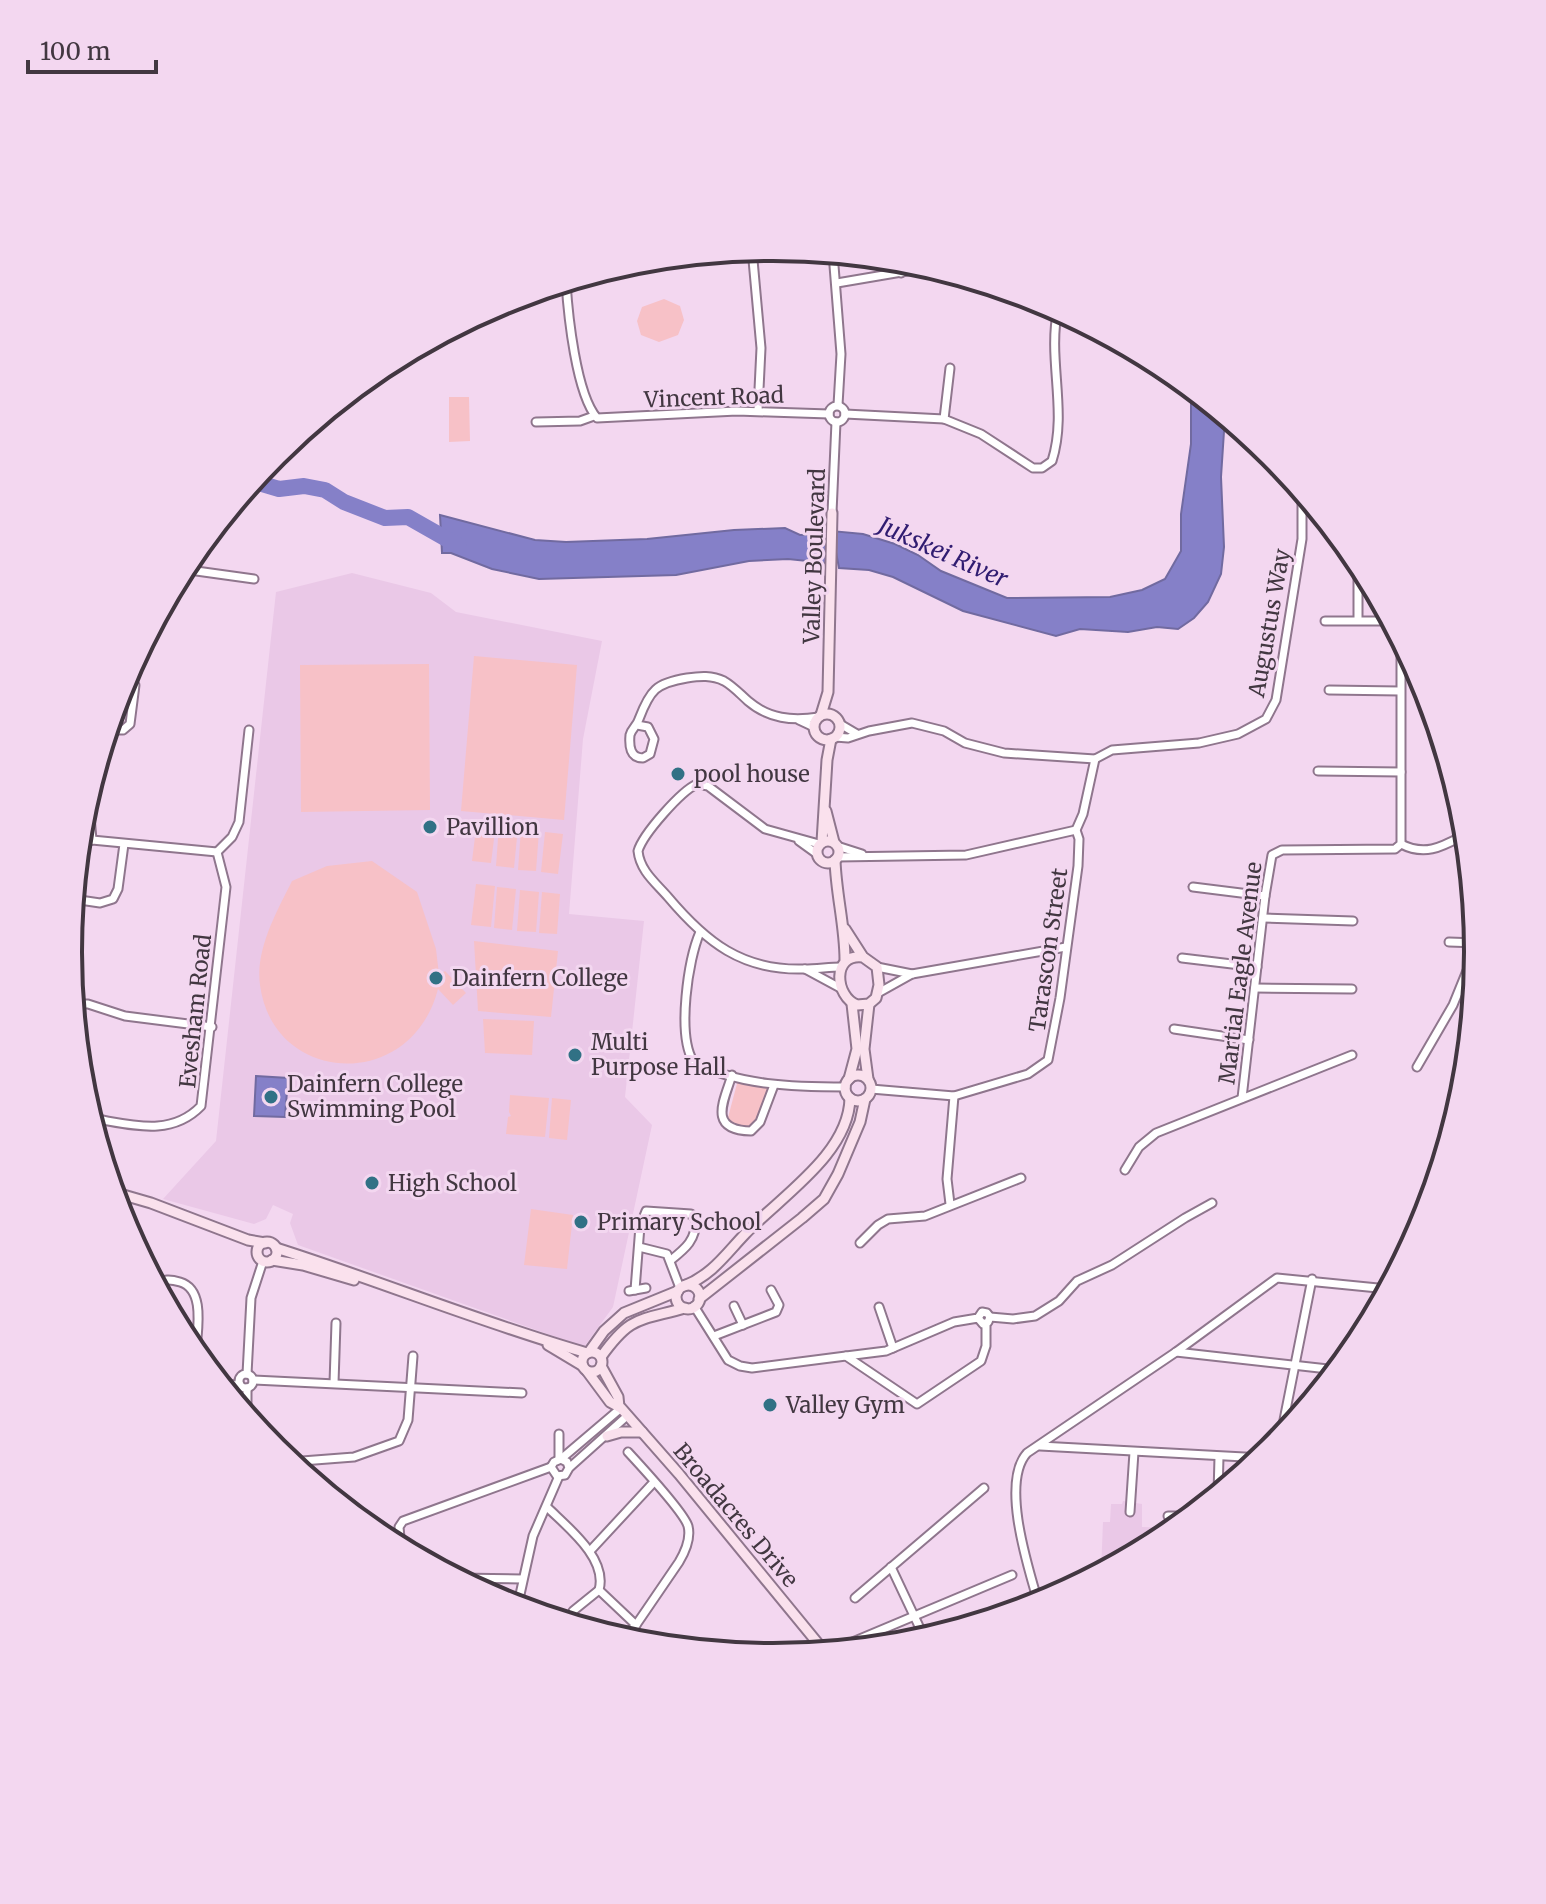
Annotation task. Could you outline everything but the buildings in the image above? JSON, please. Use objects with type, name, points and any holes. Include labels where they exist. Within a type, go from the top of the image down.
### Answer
[{"type":"street","points":[[753,261],[761,348],[758,410]]},
{"type":"street","points":[[834,264],[841,354],[838,405]]},
{"type":"street","points":[[837,283],[901,273]]},
{"type":"street","points":[[567,293],[577,364],[597,417]]},
{"type":"street","points":[[845,414],[944,419],[981,434],[1033,468],[1048,465],[1054,456],[1060,404],[1055,347],[1057,323]]},
{"type":"street","points":[[944,419],[950,368]]},
{"type":"street","points":[[838,405],[845,414],[843,420],[836,422],[829,414],[838,405]]},
{"type":"street","name":"Vincent Road","points":[[536,422],[758,410],[829,414]]},
{"type":"street","name":"Valley Boulevard","points":[[818,724],[828,692],[836,422]]},
{"type":"street","name":"Augustus Way","points":[[833,738],[848,738],[912,723],[944,731],[965,743],[1004,753],[1095,759],[1112,750],[1213,741],[1238,734],[1266,719],[1276,700],[1302,539],[1302,507]]},
{"type":"street","points":[[196,571],[254,579]]},
{"type":"street","points":[[1358,585],[1358,620]]},
{"type":"street","points":[[1325,621],[1379,621]]},
{"type":"street","points":[[1401,664],[1401,844],[1414,850],[1429,851],[1454,839]]},
{"type":"street","points":[[637,725],[648,727],[654,739],[652,749],[643,758],[636,756],[630,748],[631,731],[655,689],[670,681],[710,676],[727,682],[765,713],[818,724],[837,720],[857,734]]},
{"type":"street","points":[[119,730],[130,724],[134,690]]},
{"type":"street","points":[[1329,690],[1400,691]]},
{"type":"street","name":"Valley Boulevard","points":[[828,692],[837,720]]},
{"type":"street","points":[[837,720],[827,760],[820,851],[835,886],[845,929],[842,989]]},
{"type":"street","points":[[818,724],[833,738]]},
{"type":"street","points":[[818,724],[827,760]]},
{"type":"street","points":[[92,840],[217,852],[232,837],[239,822],[249,730]]},
{"type":"street","name":"Tarascon Street","points":[[870,1085],[954,1096],[1028,1074],[1048,1060],[1078,866],[1079,839],[1076,830],[1083,814],[1095,759]]},
{"type":"street","points":[[1318,771],[1401,772]]},
{"type":"street","points":[[863,957],[851,956],[843,963],[805,969],[749,962],[721,949],[700,932],[643,868],[638,851],[644,839],[690,787],[697,784],[708,786],[765,829],[797,839],[837,858],[966,855],[1076,830]]},
{"type":"street","points":[[825,808],[836,844],[835,886]]},
{"type":"street","points":[[84,901],[100,903],[113,899],[118,889],[124,844]]},
{"type":"street","points":[[820,851],[836,844],[864,855]]},
{"type":"street","name":"Martial Eagle Avenue","points":[[1242,1098],[1271,858],[1278,851],[1395,849],[1401,844]]},
{"type":"street","name":"Evesham Road","points":[[103,1120],[157,1128],[172,1125],[201,1106],[226,887],[217,852]]},
{"type":"street","points":[[1193,887],[1265,896]]},
{"type":"street","points":[[1263,918],[1353,921]]},
{"type":"street","points":[[845,929],[863,957],[877,967],[912,974]]},
{"type":"street","points":[[700,932],[692,954],[686,1015],[687,1045],[693,1061],[774,1085],[848,1083],[861,1076],[870,1085]]},
{"type":"street","points":[[1449,942],[1464,944]]},
{"type":"street","points":[[805,969],[842,989],[852,1004],[857,1049],[848,1083],[850,1098],[846,1121],[823,1158],[711,1272],[624,1313],[582,1357],[585,1369],[597,1371],[619,1333],[629,1324],[693,1305],[824,1199],[860,1122],[870,1085],[864,1049],[869,1004],[878,993],[912,974],[1066,947]]},
{"type":"street","points":[[1182,958],[1257,967]]},
{"type":"street","points":[[877,967],[878,993]]},
{"type":"street","points":[[1417,1067],[1453,1005],[1463,979]]},
{"type":"street","points":[[1255,988],[1352,989]]},
{"type":"street","points":[[84,1004],[125,1016],[212,1027]]},
{"type":"street","points":[[852,1004],[869,1004]]},
{"type":"street","points":[[1174,1029],[1249,1040]]},
{"type":"street","points":[[1125,1170],[1148,1137],[1352,1055]]},
{"type":"street","points":[[732,1075],[720,1112],[725,1122],[738,1130],[751,1131],[758,1126],[774,1085]]},
{"type":"street","points":[[950,1204],[947,1179],[954,1096]]},
{"type":"street","points":[[850,1098],[858,1101],[865,1099]]},
{"type":"street","points":[[860,1243],[888,1219],[925,1216],[1021,1178]]},
{"type":"street","name":"Broadacres Drive","points":[[127,1196],[248,1240],[272,1244],[373,1283],[494,1321],[538,1339],[598,1353],[622,1410]]},
{"type":"street","points":[[681,1288],[695,1288],[693,1305],[728,1360],[740,1366],[761,1367],[846,1356],[893,1348],[954,1322],[978,1318],[980,1323],[1035,1316],[1059,1301],[1077,1281],[1122,1260],[1212,1203]]},
{"type":"street","points":[[646,1288],[632,1290],[640,1226],[646,1211],[691,1214],[696,1219],[696,1231],[689,1246],[671,1260]]},
{"type":"street","points":[[248,1240],[264,1258]]},
{"type":"street","points":[[244,1386],[250,1377],[251,1298],[264,1258],[259,1246],[265,1243]]},
{"type":"street","points":[[639,1247],[666,1253],[681,1288],[677,1302],[693,1305]]},
{"type":"street","points":[[264,1258],[276,1255],[276,1248]]},
{"type":"street","points":[[732,1249],[743,1262]]},
{"type":"street","name":"Broadacres Drive","points":[[264,1258],[373,1283]]},
{"type":"street","points":[[1035,1591],[1022,1543],[1016,1504],[1020,1464],[1027,1453],[1176,1352],[1277,1278],[1377,1288]]},
{"type":"street","points":[[1285,1416],[1312,1279]]},
{"type":"street","points":[[166,1280],[187,1284],[192,1290],[197,1300],[196,1333]]},
{"type":"street","points":[[714,1336],[778,1310],[779,1305],[771,1290]]},
{"type":"street","points":[[734,1306],[743,1325]]},
{"type":"street","points":[[879,1307],[893,1348]]},
{"type":"street","points":[[846,1356],[913,1403],[921,1403],[981,1361],[986,1346],[988,1320]]},
{"type":"street","points":[[334,1383],[336,1323]]},
{"type":"street","points":[[609,1326],[619,1333]]},
{"type":"street","name":"Broadacres Drive","points":[[538,1339],[585,1369],[610,1402],[642,1432],[816,1642]]},
{"type":"street","points":[[1176,1352],[1324,1369]]},
{"type":"street","points":[[305,1461],[354,1457],[396,1443],[406,1429],[413,1356]]},
{"type":"street","points":[[245,1398],[242,1376],[522,1393]]},
{"type":"street","points":[[235,1385],[244,1386]]},
{"type":"street","points":[[400,1533],[403,1521],[551,1467],[593,1430],[622,1410]]},
{"type":"street","points":[[551,1467],[554,1474],[559,1476],[567,1473],[605,1438],[622,1410]]},
{"type":"street","points":[[593,1430],[605,1438]]},
{"type":"street","points":[[605,1438],[621,1432],[642,1432]]},
{"type":"street","points":[[559,1434],[560,1459]]},
{"type":"street","points":[[1040,1446],[1244,1458]]},
{"type":"street","points":[[628,1452],[687,1525],[687,1543],[679,1562],[632,1629]]},
{"type":"street","points":[[1130,1512],[1134,1452]]},
{"type":"street","points":[[1218,1481],[1219,1457]]},
{"type":"street","points":[[560,1459],[567,1462],[569,1468]]},
{"type":"street","points":[[519,1594],[533,1536],[559,1476]]},
{"type":"street","points":[[590,1551],[654,1482]]},
{"type":"street","points":[[855,1598],[984,1488]]},
{"type":"street","points":[[547,1507],[590,1551],[601,1581],[599,1590],[573,1611]]},
{"type":"street","points":[[1168,1516],[1172,1516]]},
{"type":"street","points":[[891,1567],[920,1627]]},
{"type":"street","points":[[864,1637],[1012,1575]]},
{"type":"street","points":[[482,1578],[522,1579]]},
{"type":"street","points":[[599,1590],[636,1625]]},
{"type":"shaded area","points":[[664,299],[680,306],[684,320],[678,335],[659,342],[641,335],[637,321],[642,307]]},
{"type":"shaded area","points":[[449,397],[469,397],[470,441],[449,442]]},
{"type":"shaded area","points":[[1191,402],[1224,428],[1221,477],[1224,547],[1221,574],[1208,602],[1194,618],[1178,629],[1157,627],[1128,632],[1080,629],[1056,636],[963,611],[893,577],[869,570],[839,568],[832,531],[863,534],[895,544],[941,571],[1007,598],[1110,597],[1142,590],[1165,579],[1181,551],[1181,514],[1191,444]]},
{"type":"shaded area","points":[[440,515],[535,540],[566,542],[785,528],[800,535],[827,534],[826,563],[788,559],[749,561],[676,575],[539,579],[492,569],[451,553],[442,553]]},
{"type":"shaded area","name":"Dainfern College","points":[[352,573],[431,593],[456,612],[602,641],[583,739],[569,914],[644,921],[625,1097],[652,1125],[613,1307],[584,1347],[298,1245],[290,1223],[293,1214],[273,1205],[266,1219],[254,1224],[163,1199],[216,1141],[276,592]]},
{"type":"shaded area","points":[[474,656],[577,665],[564,820],[461,811]]},
{"type":"shaded area","points":[[429,664],[430,810],[301,812],[300,665]]},
{"type":"shaded area","points":[[477,821],[496,823],[491,863],[472,861]]},
{"type":"shaded area","points":[[499,825],[518,827],[514,868],[496,866]]},
{"type":"shaded area","points":[[521,829],[539,831],[536,871],[518,870]]},
{"type":"shaded area","points":[[545,832],[563,834],[558,874],[541,872]]},
{"type":"shaded area","points":[[372,861],[417,892],[436,949],[439,975],[445,971],[466,993],[453,1005],[438,989],[423,1023],[401,1046],[373,1060],[344,1064],[315,1058],[290,1042],[270,1018],[260,985],[264,945],[292,881],[327,866]]},
{"type":"shaded area","points":[[476,884],[495,886],[491,927],[471,925]]},
{"type":"shaded area","points":[[497,887],[516,889],[512,930],[494,928]]},
{"type":"shaded area","points":[[520,890],[539,892],[536,932],[517,931]]},
{"type":"shaded area","points":[[542,892],[560,894],[557,934],[539,933]]},
{"type":"shaded area","points":[[474,941],[558,951],[551,1017],[478,1011]]},
{"type":"shaded area","points":[[483,1019],[534,1021],[532,1055],[485,1053]]},
{"type":"shaded area","name":"Dainfern College Swimming Pool","points":[[256,1076],[288,1078],[285,1117],[254,1116]]},
{"type":"shaded area","points":[[738,1080],[769,1089],[766,1106],[751,1131],[736,1128],[727,1121]]},
{"type":"shaded area","points":[[510,1095],[549,1098],[545,1137],[506,1134],[508,1117],[511,1116]]},
{"type":"shaded area","points":[[552,1098],[571,1100],[567,1140],[549,1138]]},
{"type":"shaded area","points":[[531,1209],[573,1215],[567,1269],[524,1265]]},
{"type":"shaded area","points":[[1123,1501],[1142,1504],[1142,1527],[1156,1527],[1102,1559],[1103,1522],[1110,1522],[1111,1504],[1122,1504]]},
{"type":"waterway","name":"Jukskei River","points":[[264,484],[279,489],[304,486],[325,490],[344,502],[385,518],[408,517],[459,546]]},
{"type":"place","name":"pool house","points":[[678,774]]},
{"type":"place","name":"Pavillion","points":[[430,827]]},
{"type":"place","name":"Dainfern College","points":[[436,978]]},
{"type":"place","name":"Multi Purpose Hall","points":[[575,1055]]},
{"type":"place","name":"Dainfern College Swimming Pool","points":[[271,1097]]},
{"type":"place","name":"High School","points":[[372,1183]]},
{"type":"place","name":"Primary School","points":[[581,1222]]},
{"type":"place","name":"Valley Gym","points":[[770,1405]]}]
